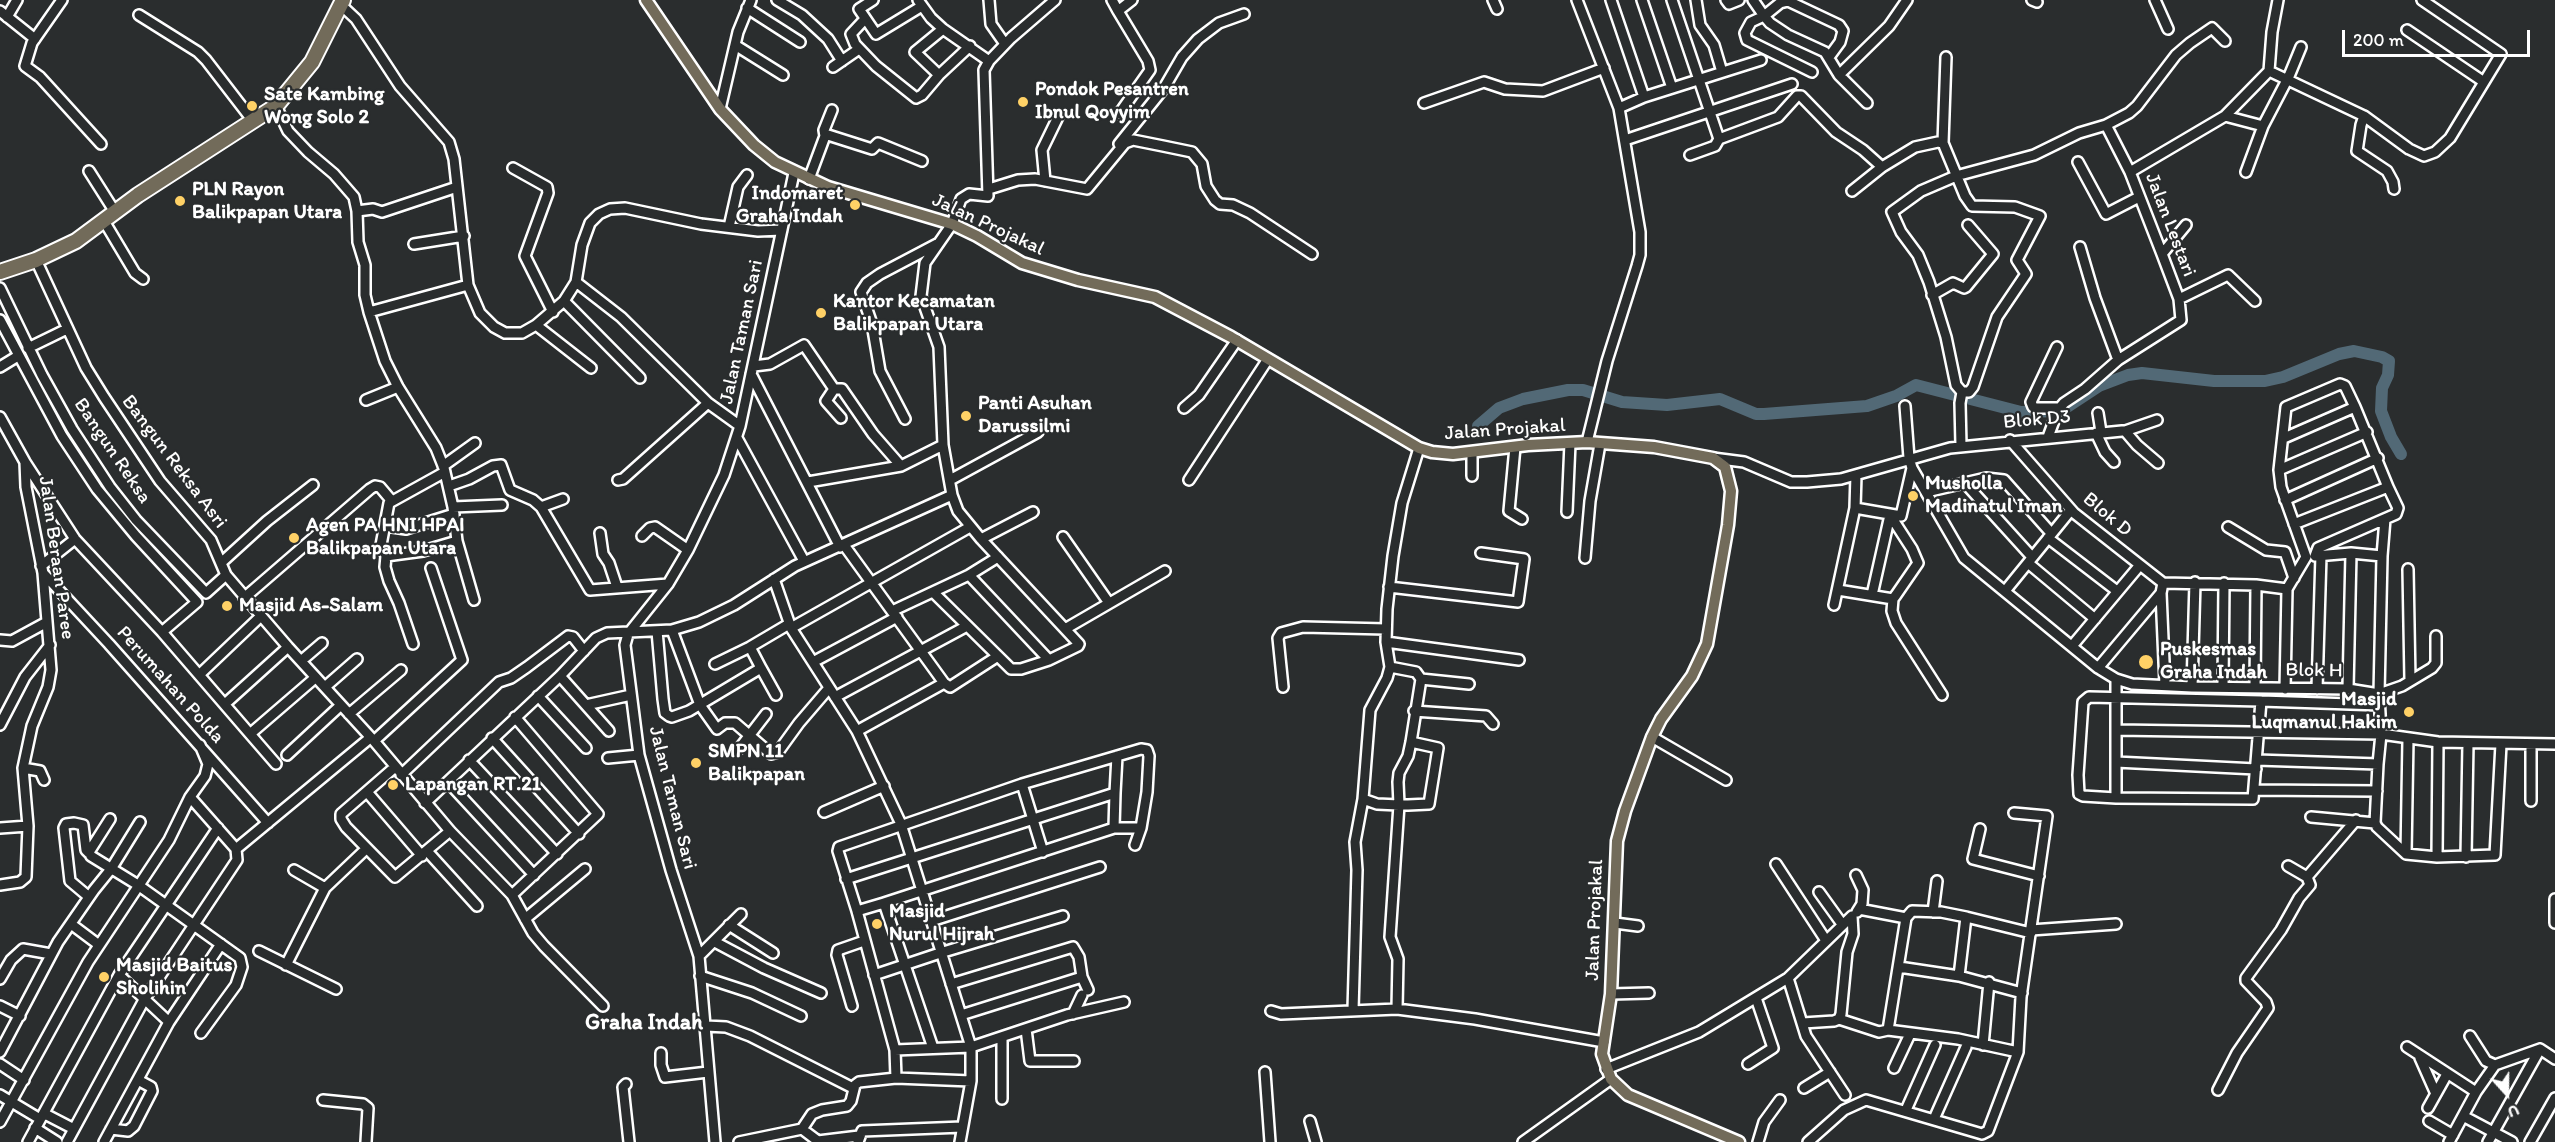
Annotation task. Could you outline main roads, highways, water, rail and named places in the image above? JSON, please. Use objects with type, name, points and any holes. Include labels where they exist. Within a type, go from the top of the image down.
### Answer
[{"type":"highway","points":[[0,272],[36,260],[68,245],[276,106],[312,62],[342,2]]},
{"type":"main road","name":"Jalan Projakal","points":[[646,0],[720,109],[766,156],[794,173],[828,187],[952,224],[1022,263],[1070,278],[1155,297],[1237,340],[1419,448],[1432,452],[1472,453],[1515,447],[1587,442],[1654,447],[1713,458],[1725,467],[1731,491],[1724,559],[1707,644],[1692,676],[1661,719],[1652,737],[1625,811],[1617,841],[1611,994],[1602,1054],[1609,1074],[1628,1095],[1739,1142]]},
{"type":"waterway","points":[[1478,426],[1499,408],[1523,399],[1568,390],[1583,390],[1622,402],[1667,405],[1720,399],[1756,414],[1764,414],[1867,406],[1896,396],[1916,385],[2021,412],[2061,411],[2099,386],[2128,375],[2142,373],[2214,381],[2265,381],[2283,377],[2339,354],[2354,351],[2382,357],[2389,361],[2388,375],[2382,388],[2381,411],[2391,437],[2401,454]]},
{"type":"place","name":"Pondok Pesantren Ibnul Qoyyim","points":[[1023,102]]},
{"type":"place","name":"Sate Kambing Wong Solo 2","points":[[252,106]]},
{"type":"place","name":"PLN Rayon Balikpapan Utara","points":[[180,201]]},
{"type":"place","name":"Indomaret Graha Indah","points":[[855,205]]},
{"type":"place","name":"Kantor Kecamatan Balikpapan Utara","points":[[821,313]]},
{"type":"place","name":"Panti Asuhan Darussilmi","points":[[966,416]]},
{"type":"place","name":"Musholla Madinatul Iman","points":[[1913,496]]},
{"type":"place","name":"Agen PA HNI HPAI Balikpapan Utara","points":[[294,538]]},
{"type":"place","name":"Masjid As-Salam","points":[[227,606]]},
{"type":"place","name":"Puskesmas Graha Indah","points":[[2146,662]]},
{"type":"place","name":"Masjid Luqmanul Hakim","points":[[2409,712]]},
{"type":"place","name":"SMPN 11 Balikpapan","points":[[696,763]]},
{"type":"place","name":"Lapangan RT.21","points":[[393,785]]},
{"type":"place","name":"Masjid Nurul Hijrah","points":[[877,924]]},
{"type":"place","name":"Masjid Baitus Sholihin","points":[[104,977]]},
{"type":"district","name":"Graha Indah","points":[[644,1023]]}]
